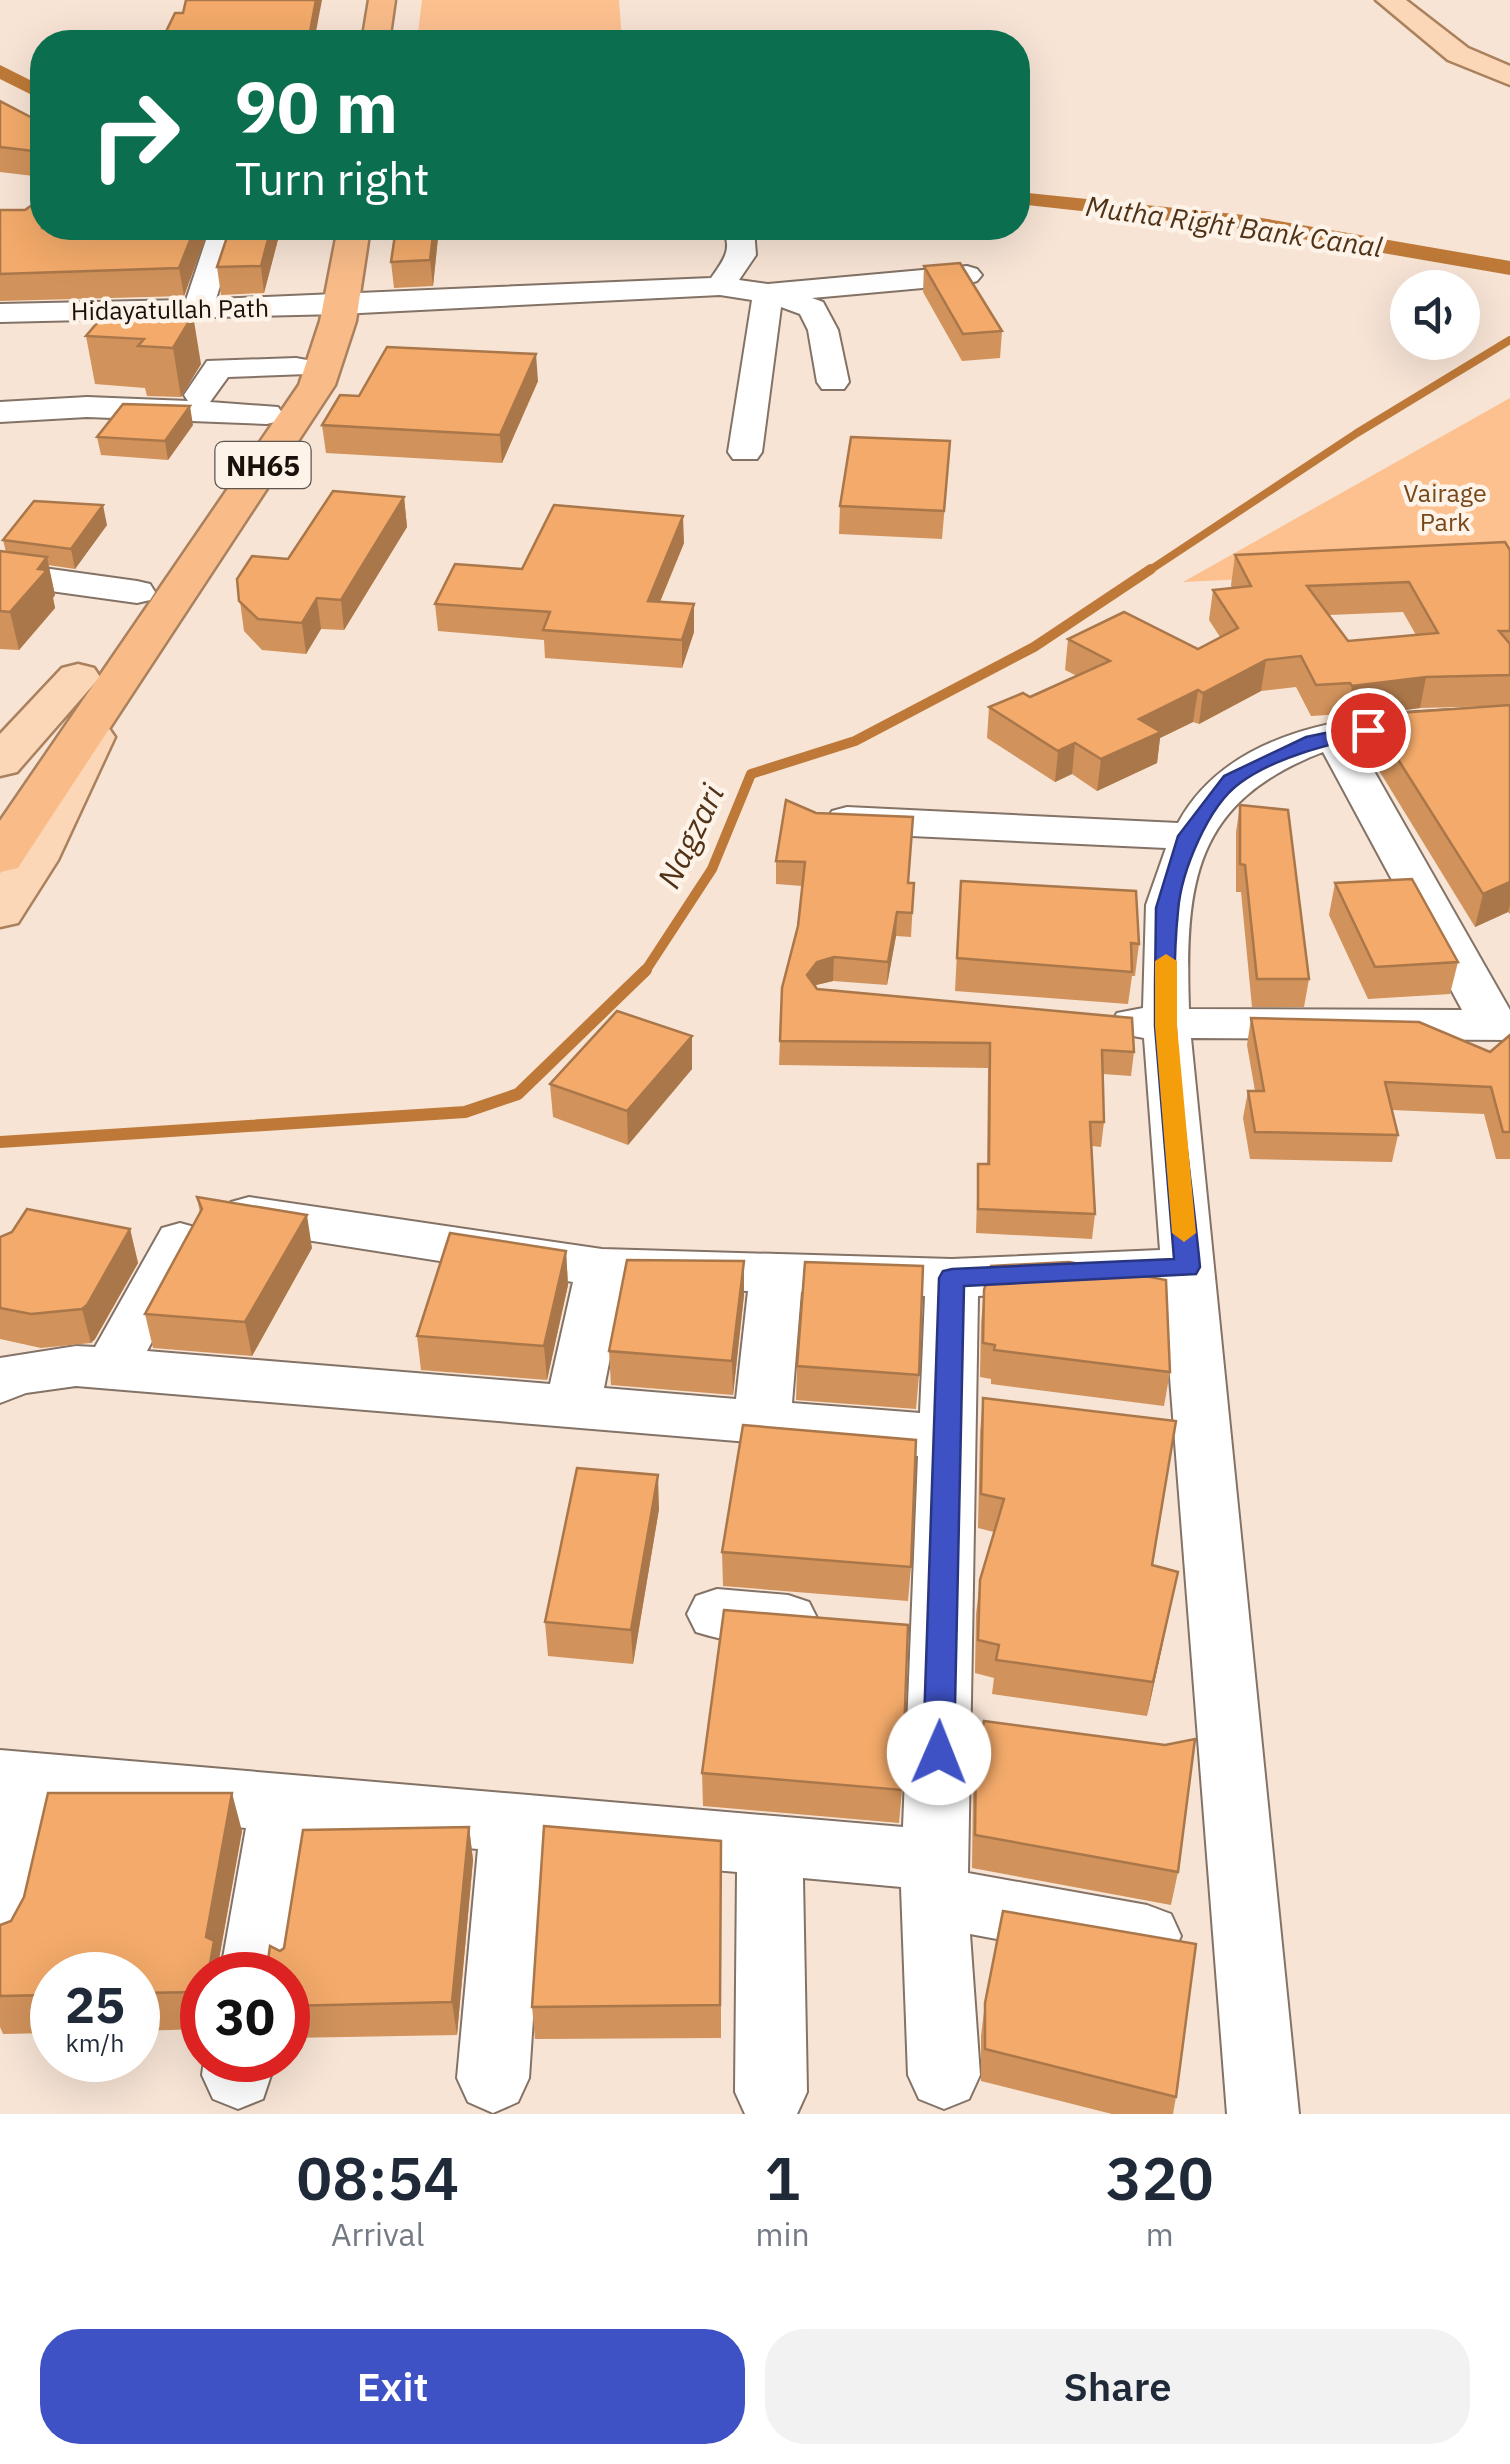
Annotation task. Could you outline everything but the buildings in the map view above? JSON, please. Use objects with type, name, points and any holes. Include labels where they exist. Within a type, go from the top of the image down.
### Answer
[{"type":"highway","points":[[378,30],[382,0]]},
{"type":"highway","name":"NH65","points":[[326,306],[329,240]]},
{"type":"highway","name":"NH65","points":[[0,790],[98,678],[305,370],[350,240]]},
{"type":"highway","name":"NH65","points":[[0,857],[98,678],[137,592],[267,414],[305,370]]},
{"type":"main road","points":[[1388,0],[1458,54],[1510,76]]},
{"type":"main road","points":[[0,762],[98,678]]},
{"type":"main road","points":[[0,912],[33,860],[98,678]]},
{"type":"street","points":[[198,309],[220,240]]},
{"type":"street","points":[[720,286],[742,255],[741,240]]},
{"type":"street","points":[[768,293],[967,276]]},
{"type":"street","name":"Hidayatullah Path","points":[[0,313],[326,306],[720,286],[768,293]]},
{"type":"street","points":[[768,293],[812,308],[824,330],[833,382]]},
{"type":"street","points":[[745,452],[768,293]]},
{"type":"street","points":[[200,396],[218,368],[305,370]]},
{"type":"street","points":[[0,412],[87,407],[267,414]]},
{"type":"street","points":[[0,573],[137,592]]},
{"type":"street","points":[[1264,2114],[1166,1026],[1167,908],[1188,836],[1231,780],[1282,753],[1332,734],[1403,725],[1510,720]]},
{"type":"street","points":[[1332,734],[1502,1025]]},
{"type":"street","points":[[816,818],[1188,836]]},
{"type":"street","points":[[1087,1020],[1166,1026],[1502,1025]]},
{"type":"street","points":[[249,1215],[602,1268],[952,1278],[1187,1267]]},
{"type":"street","points":[[110,1369],[180,1241]]},
{"type":"street","points":[[574,1405],[602,1268]]},
{"type":"street","points":[[762,1422],[776,1273]]},
{"type":"street","points":[[892,1628],[966,1417],[952,1278]]},
{"type":"street","points":[[0,1382],[14,1374],[76,1366],[762,1422],[966,1417]]},
{"type":"street","points":[[717,1614],[892,1628],[967,1721],[935,1879],[944,2075]]},
{"type":"street","points":[[0,1932],[18,1779],[770,1846],[935,1879],[1184,1943]]},
{"type":"street","points":[[258,1952],[283,1802]]},
{"type":"street","points":[[493,2078],[513,1823]]},
{"type":"street","points":[[770,1846],[771,2092]]},
{"type":"green space","points":[[422,0],[619,0],[621,30],[418,30]]},
{"type":"green space","name":"Vairage Park","points":[[1510,398],[1510,566],[1183,582]]},
{"type":"waterway","name":"Mutha Right Bank Canal","points":[[0,71],[30,87]]},
{"type":"waterway","name":"Mutha Right Bank Canal","points":[[1030,199],[1244,222],[1510,268]]},
{"type":"waterway","name":"Nagzari","points":[[1147,572],[1357,433],[1510,340]]},
{"type":"waterway","name":"Nagzari","points":[[646,970],[712,869],[751,774],[855,741],[1034,647],[1151,569]]},
{"type":"waterway","name":"Nagzari","points":[[0,1142],[465,1112],[518,1094],[646,970]]},
{"type":"slow traffic","points":[[1166,961],[1166,1026],[1184,1233]]},
{"type":"route","points":[[939,1753],[952,1278],[1187,1267],[1166,1026],[1166,984],[1167,908],[1188,836],[1231,780],[1282,753],[1332,734],[1368,730]]}]
